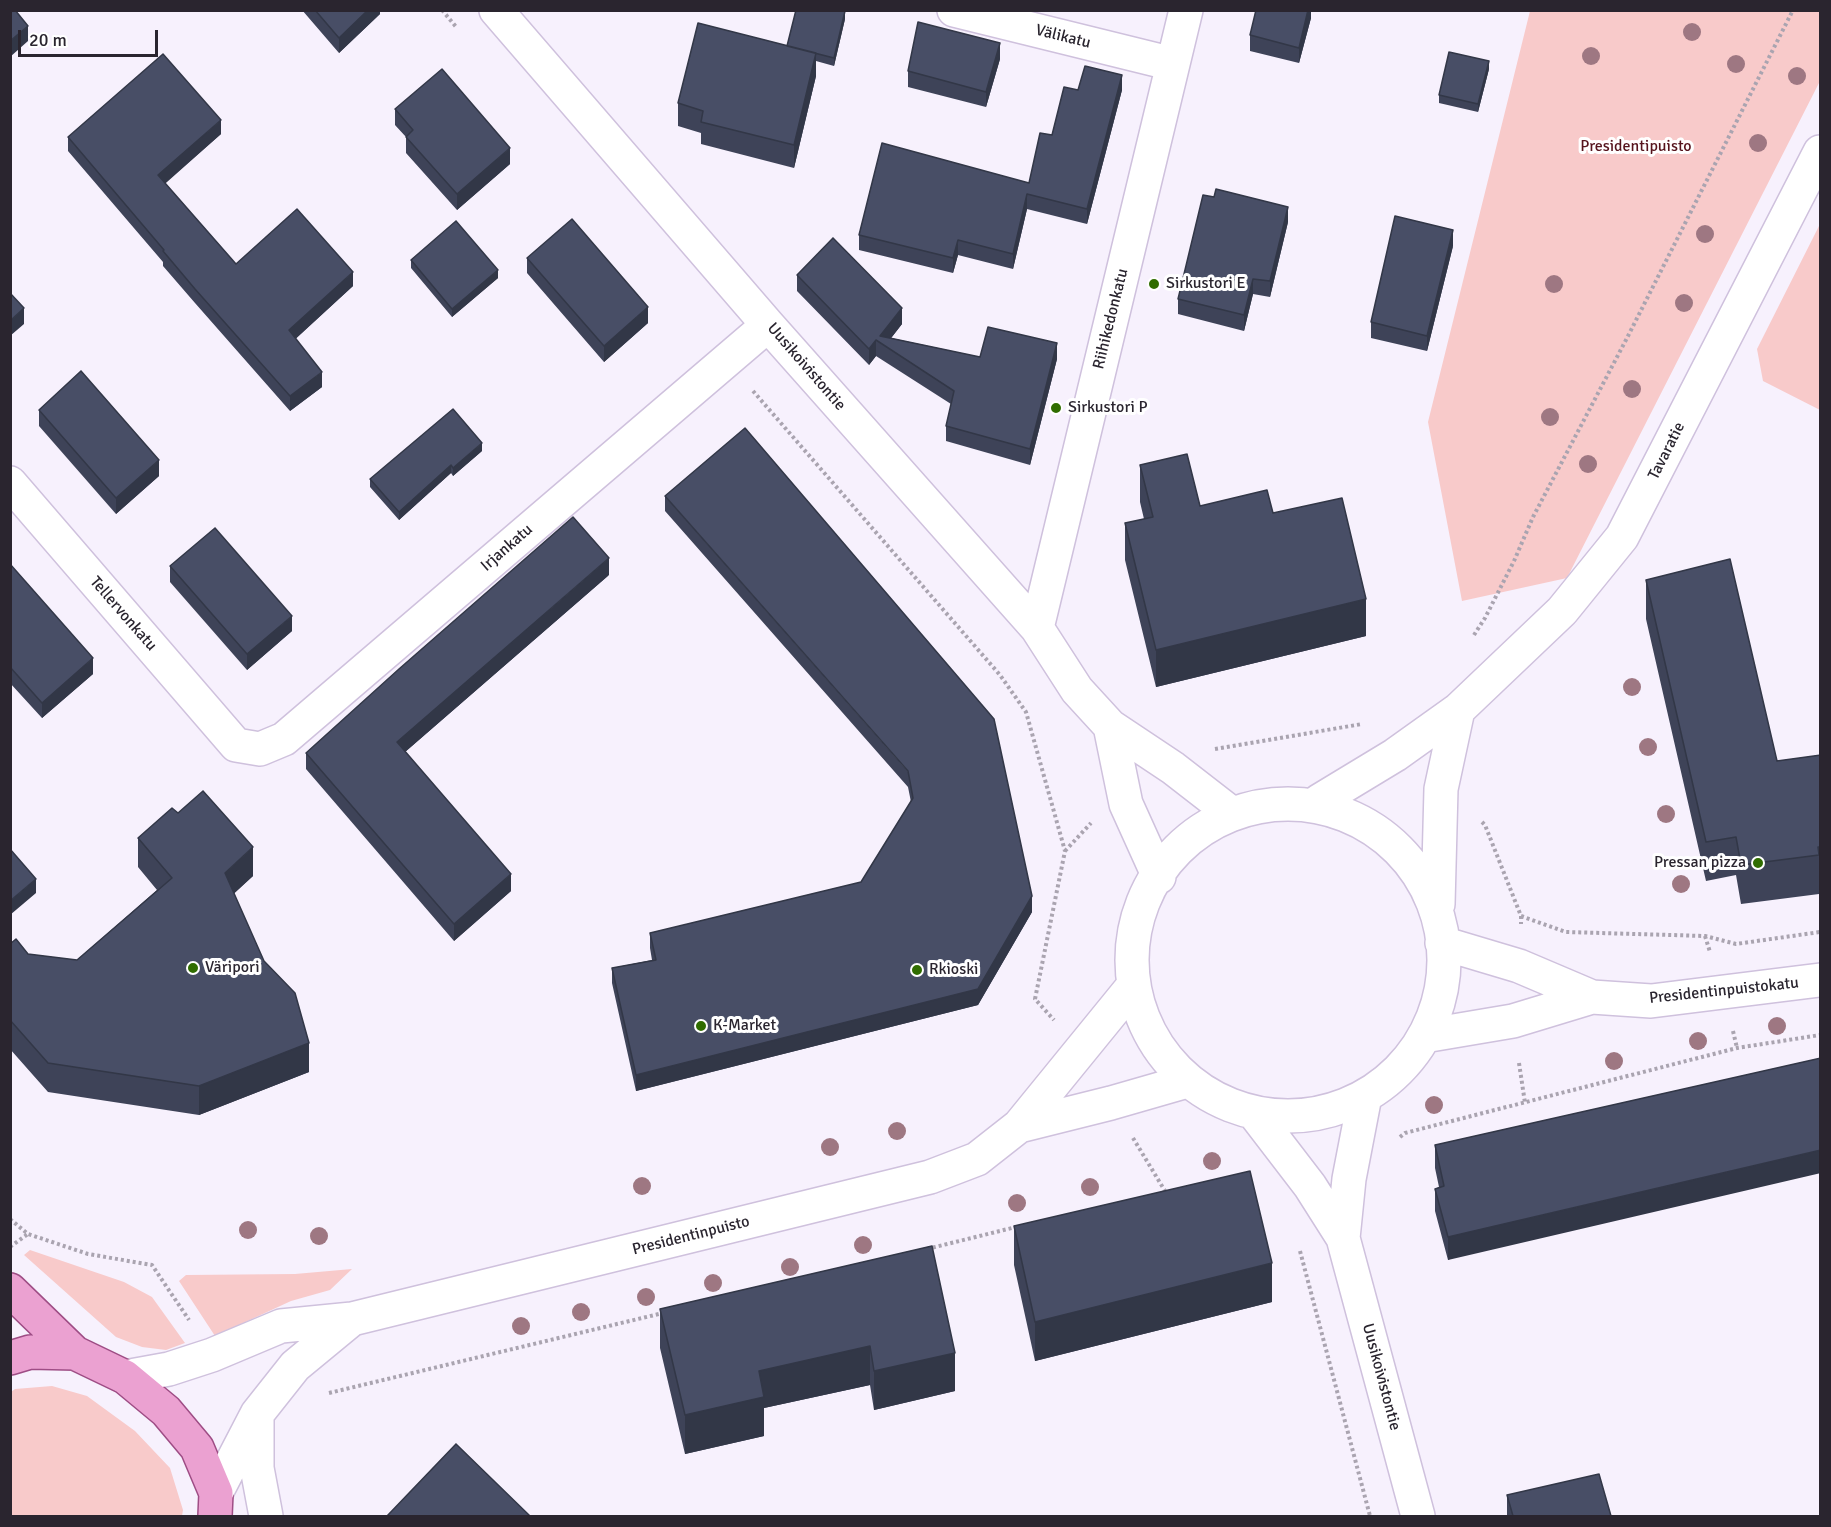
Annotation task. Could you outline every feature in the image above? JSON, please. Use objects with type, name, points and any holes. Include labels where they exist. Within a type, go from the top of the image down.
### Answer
[{"type":"main road","points":[[10,1290],[75,1353],[125,1377],[166,1411],[197,1448],[215,1505]]},
{"type":"main road","points":[[10,1358],[30,1352],[75,1353]]},
{"type":"street","name":"Uusikoivistontie","points":[[496,10],[768,325],[1037,628],[1077,690],[1110,726],[1173,768],[1231,813]]},
{"type":"street","name":"Välikatu","points":[[954,10],[1173,64]]},
{"type":"street","name":"Riihikedonkatu","points":[[1037,628],[1186,10]]},
{"type":"street","name":"Tavaratie","points":[[1319,801],[1395,755],[1458,710],[1562,611],[1622,537],[1821,152]]},
{"type":"street","name":"Irjankatu","points":[[236,745],[260,749],[284,739],[768,325]]},
{"type":"street","name":"Tellervonkatu","points":[[10,483],[236,745]]},
{"type":"street","points":[[1438,911],[1414,862],[1376,829],[1319,801],[1271,803],[1231,813],[1190,840],[1159,877],[1137,927],[1133,986],[1146,1034],[1184,1082],[1218,1102],[1254,1113],[1307,1115],[1365,1096],[1406,1060],[1424,1036],[1443,986],[1442,943],[1438,911],[1441,789],[1458,710]]},
{"type":"street","points":[[1110,726],[1125,804],[1159,877]]},
{"type":"street","name":"Presidentinpuistokatu","points":[[1442,943],[1519,966],[1592,997],[1651,1001],[1821,980]]},
{"type":"street","name":"Presidentinpuisto","points":[[352,1319],[930,1178],[977,1159],[1019,1126],[1133,986]]},
{"type":"street","name":"Presidentinpuistokatu","points":[[1424,1036],[1513,1021],[1592,997]]},
{"type":"street","name":"Presidentinpuisto","points":[[1019,1126],[1184,1082]]},
{"type":"street","points":[[1343,1238],[1349,1179],[1365,1096]]},
{"type":"street","points":[[1254,1113],[1310,1186],[1343,1238]]},
{"type":"street","name":"Uusikoivistontie","points":[[1343,1238],[1418,1516]]},
{"type":"street","points":[[125,1377],[169,1369],[212,1355],[281,1326],[352,1319]]},
{"type":"street","points":[[215,1505],[257,1414],[294,1366],[352,1319]]},
{"type":"street","points":[[257,1414],[257,1468],[266,1516]]},
{"type":"path","points":[[442,10],[465,37]]},
{"type":"path","points":[[1468,643],[1485,618],[1533,518],[1792,10]]},
{"type":"path","points":[[730,356],[753,391],[1000,675],[1026,712],[1065,851],[1035,999],[1081,1050]]},
{"type":"path","points":[[1173,768],[1215,750],[1357,726],[1367,722]]},
{"type":"path","points":[[1065,851],[1091,823],[1125,804]]},
{"type":"path","points":[[1521,916],[1566,932],[1705,936],[1736,944],[1821,932]]},
{"type":"path","points":[[1525,1103],[1737,1048],[1821,1035]]},
{"type":"path","points":[[1111,1103],[1165,1191],[1176,1189]]},
{"type":"path","points":[[920,1251],[1025,1225]]},
{"type":"path","points":[[10,1247],[28,1234]]},
{"type":"path","points":[[1299,1248],[1370,1516]]},
{"type":"path","points":[[326,1394],[664,1312]]},
{"type":"green space","name":"Presidentipuisto","points":[[1530,11],[1820,11],[1820,81],[1567,578],[1462,601],[1428,422]]},
{"type":"green space","points":[[1820,224],[1820,410],[1763,381],[1757,349]]},
{"type":"green space","points":[[30,1250],[124,1282],[152,1297],[185,1343],[166,1350],[142,1347],[116,1337],[24,1255]]},
{"type":"green space","points":[[352,1269],[330,1290],[291,1301],[215,1336],[179,1281],[186,1275],[295,1274]]},
{"type":"green space","points":[[52,1386],[87,1396],[135,1431],[170,1468],[183,1510],[182,1516],[11,1516],[11,1392],[15,1389]]},
{"type":"building","points":[[10,10],[15,10],[28,26],[10,41]]},
{"type":"building","points":[[315,10],[368,10],[339,38]]},
{"type":"building","points":[[796,10],[845,11],[834,58],[787,46]]},
{"type":"building","points":[[1256,10],[1308,10],[1299,48],[1250,35]]},
{"type":"building","points":[[918,22],[1000,43],[986,92],[908,71]]},
{"type":"building","points":[[698,23],[816,53],[794,145],[701,122],[703,111],[678,103]]},
{"type":"building","points":[[1449,52],[1489,61],[1478,104],[1439,95]]},
{"type":"building","points":[[163,54],[221,120],[158,175],[236,264],[297,209],[353,272],[289,330],[322,372],[290,396],[195,289],[68,137]]},
{"type":"building","points":[[1085,66],[1122,75],[1087,209],[1027,194],[1013,254],[958,240],[953,258],[859,235],[882,143],[1029,183],[1040,133],[1052,135],[1064,87],[1078,90]]},
{"type":"building","points":[[442,69],[510,148],[457,194],[406,137],[413,130],[395,109]]},
{"type":"building","points":[[1216,189],[1288,207],[1270,281],[1253,279],[1244,315],[1178,299],[1203,195],[1214,197]]},
{"type":"building","points":[[1395,216],[1453,230],[1427,336],[1371,322]]},
{"type":"building","points":[[572,219],[648,307],[604,346],[527,258]]},
{"type":"building","points":[[456,221],[498,270],[452,309],[411,260]]},
{"type":"building","points":[[833,238],[902,308],[880,336],[980,357],[988,327],[1057,343],[1030,449],[946,426],[954,391],[876,340],[869,349],[797,275]]},
{"type":"building","points":[[10,293],[24,308],[10,321]]},
{"type":"building","points":[[81,371],[159,460],[116,498],[39,410]]},
{"type":"building","points":[[453,409],[482,443],[453,468],[451,465],[399,512],[370,479]]},
{"type":"building","points":[[745,428],[994,719],[1032,896],[978,989],[636,1075],[612,968],[656,960],[650,933],[861,882],[913,798],[908,771],[665,496]]},
{"type":"building","points":[[1187,454],[1200,506],[1267,490],[1273,513],[1342,498],[1366,599],[1156,650],[1125,523],[1153,517],[1140,465]]},
{"type":"building","points":[[573,517],[609,558],[397,742],[511,874],[454,924],[306,753]]},
{"type":"building","points":[[215,528],[292,616],[247,654],[170,566]]},
{"type":"building","points":[[1730,559],[1777,761],[1821,755],[1821,847],[1818,847],[1819,855],[1741,865],[1736,837],[1706,842],[1646,580]]},
{"type":"building","points":[[10,564],[93,658],[42,703],[10,667]]},
{"type":"building","points":[[203,791],[253,847],[225,873],[264,961],[295,993],[309,1043],[199,1086],[48,1063],[10,1020],[10,944],[16,939],[28,954],[77,960],[172,878],[138,838],[172,808],[178,813]]},
{"type":"building","points":[[10,849],[36,879],[10,901]]},
{"type":"building","points":[[1821,1058],[1821,1150],[1448,1237],[1435,1189],[1444,1186],[1435,1145]]},
{"type":"building","points":[[1250,1171],[1272,1263],[1035,1322],[1014,1226]]},
{"type":"building","points":[[932,1246],[955,1353],[874,1371],[870,1346],[759,1371],[764,1397],[685,1415],[660,1309]]},
{"type":"building","points":[[456,1444],[530,1516],[387,1516]]},
{"type":"building","points":[[1599,1474],[1611,1516],[1513,1516],[1507,1495]]},
{"type":"place","name":"Sirkustori E","points":[[1154,284]]},
{"type":"place","name":"Sirkustori P","points":[[1056,408]]},
{"type":"place","name":"Pressan pizza","points":[[1758,863]]},
{"type":"place","name":"Väripori","points":[[193,968]]},
{"type":"place","name":"Rkioski","points":[[917,970]]},
{"type":"place","name":"K-Market","points":[[701,1026]]}]
